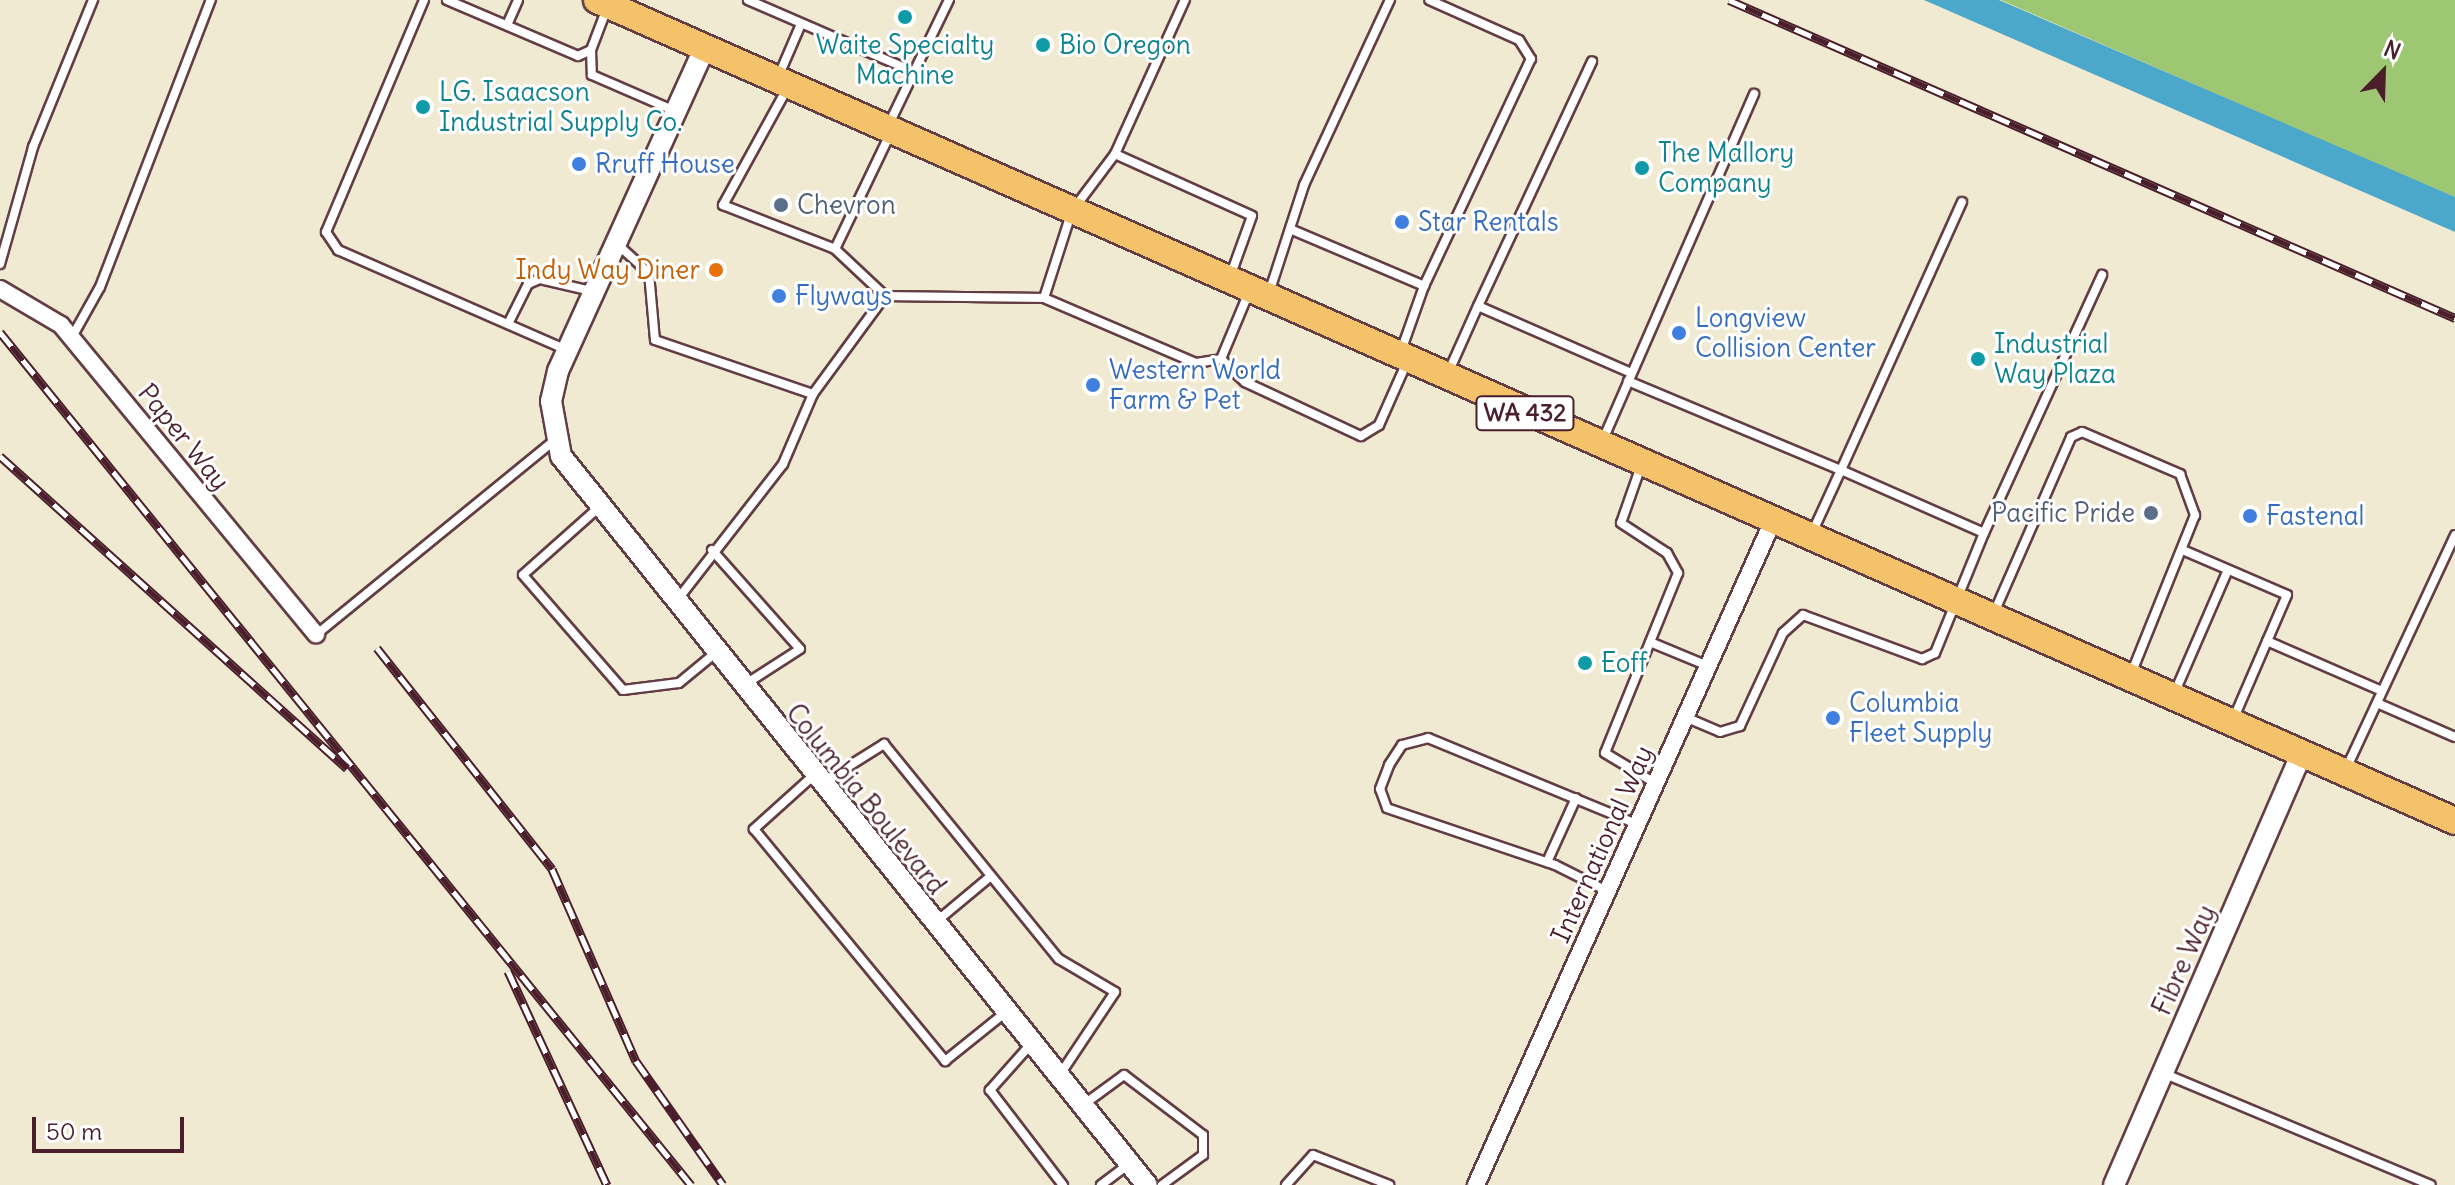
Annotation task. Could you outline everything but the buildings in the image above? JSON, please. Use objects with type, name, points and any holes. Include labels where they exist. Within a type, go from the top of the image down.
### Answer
[{"type":"highway","name":"WA 432","points":[[605,2],[1772,523],[2455,821]]},
{"type":"street","points":[[556,439],[551,401],[568,350],[705,47]]},
{"type":"street","name":"Paper Way","points":[[0,289],[30,302],[72,338],[316,634]]},
{"type":"street","name":"Columbia Boulevard","points":[[556,439],[597,509],[1147,1185]]},
{"type":"street","name":"International Way","points":[[1476,1185],[1772,523]]},
{"type":"street","name":"Fibre Way","points":[[2114,1185],[2301,755]]},
{"type":"lane","points":[[0,264],[1,249],[93,0]]},
{"type":"lane","points":[[72,338],[100,287],[211,0]]},
{"type":"lane","points":[[424,0],[326,232],[338,250],[568,350]]},
{"type":"lane","points":[[447,0],[578,56],[591,50]]},
{"type":"lane","points":[[507,25],[518,0]]},
{"type":"lane","points":[[748,0],[914,72]]},
{"type":"lane","points":[[835,249],[949,0]]},
{"type":"lane","points":[[1044,298],[1072,211],[1115,154],[1185,0]]},
{"type":"lane","points":[[1221,359],[1249,289],[1290,229],[1390,0]]},
{"type":"lane","points":[[1221,359],[1245,382],[1361,436],[1379,425],[1424,286],[1531,59],[1519,40],[1429,0]]},
{"type":"lane","points":[[605,2],[591,50],[592,75],[676,112]]},
{"type":"lane","points":[[801,24],[784,82],[723,205],[835,249],[885,296],[1044,298],[1196,363],[1221,359]]},
{"type":"lane","points":[[1446,377],[1592,61]]},
{"type":"lane","points":[[1600,446],[1754,94]]},
{"type":"lane","points":[[1115,154],[1252,216],[1249,289]]},
{"type":"lane","points":[[1809,539],[1962,202]]},
{"type":"lane","points":[[1290,229],[1424,286]]},
{"type":"lane","points":[[616,244],[649,273],[655,340],[813,394]]},
{"type":"lane","points":[[1685,717],[1720,732],[1740,726],[1783,633],[1803,615],[1922,659],[1935,653],[1984,533],[2102,275]]},
{"type":"lane","points":[[508,324],[528,284],[540,279],[594,292]]},
{"type":"lane","points":[[674,604],[712,550],[783,464],[813,394],[885,296]]},
{"type":"lane","points":[[1478,306],[1630,377],[1984,533]]},
{"type":"lane","points":[[1991,619],[2071,437],[2082,432],[2180,474],[2195,515],[2185,551],[2129,679]]},
{"type":"lane","points":[[316,634],[556,439]]},
{"type":"lane","points":[[1642,465],[1621,523],[1667,553],[1678,573],[1605,753],[1656,783]]},
{"type":"lane","points":[[597,509],[523,575],[623,690],[679,683],[714,654]]},
{"type":"lane","points":[[2344,773],[2455,535]]},
{"type":"lane","points":[[712,550],[800,649],[741,687]]},
{"type":"lane","points":[[2185,551],[2287,595],[2231,724]]},
{"type":"lane","points":[[2173,699],[2228,570]]},
{"type":"lane","points":[[2267,641],[2382,691]]},
{"type":"lane","points":[[1650,642],[1708,666]]},
{"type":"lane","points":[[2377,703],[2455,737]]},
{"type":"lane","points":[[1607,891],[1547,862],[1387,808],[1380,789],[1389,765],[1402,745],[1428,738],[1637,824]]},
{"type":"lane","points":[[1006,1012],[945,1061],[754,829],[817,780],[884,744],[1059,959],[1115,992],[1059,1077]]},
{"type":"lane","points":[[1547,862],[1576,798]]},
{"type":"lane","points":[[934,924],[991,876]]},
{"type":"lane","points":[[1031,1043],[990,1090],[1063,1185]]},
{"type":"lane","points":[[2163,1073],[2431,1185]]},
{"type":"lane","points":[[1082,1106],[1124,1075],[1203,1135],[1203,1155],[1162,1185]]},
{"type":"lane","points":[[1286,1185],[1313,1155],[1389,1185]]},
{"type":"lane","points":[[1101,1185],[1129,1163]]},
{"type":"green space","points":[[2001,0],[2455,0],[2455,197],[2365,159]]},
{"type":"water","points":[[1924,0],[1999,0],[2455,197],[2455,232]]},
{"type":"railway","points":[[1729,0],[2455,318]]},
{"type":"railway","points":[[0,332],[691,1185]]},
{"type":"railway","points":[[0,456],[347,768]]},
{"type":"railway","points":[[377,648],[552,869],[636,1061],[723,1185]]},
{"type":"railway","points":[[508,971],[607,1185]]},
{"type":"place","name":"Waite Specialty Machine","points":[[905,17]]},
{"type":"place","name":"Bio Oregon","points":[[1043,45]]},
{"type":"place","name":"LG. Isaacson Industrial Supply Co.","points":[[423,107]]},
{"type":"place","name":"Rruff House","points":[[579,164]]},
{"type":"place","name":"The Mallory Company","points":[[1642,168]]},
{"type":"place","name":"Chevron","points":[[781,205]]},
{"type":"place","name":"Star Rentals","points":[[1402,222]]},
{"type":"place","name":"Indy Way Diner","points":[[716,270]]},
{"type":"place","name":"Flyways","points":[[779,296]]},
{"type":"place","name":"Longview Collision Center","points":[[1679,333]]},
{"type":"place","name":"Industrial Way Plaza","points":[[1978,359]]},
{"type":"place","name":"Western World Farm & Pet","points":[[1093,385]]},
{"type":"place","name":"Pacific Pride","points":[[2151,513]]},
{"type":"place","name":"Fastenal","points":[[2250,516]]},
{"type":"place","name":"Eoff","points":[[1585,663]]},
{"type":"place","name":"Columbia Fleet Supply","points":[[1833,718]]}]
